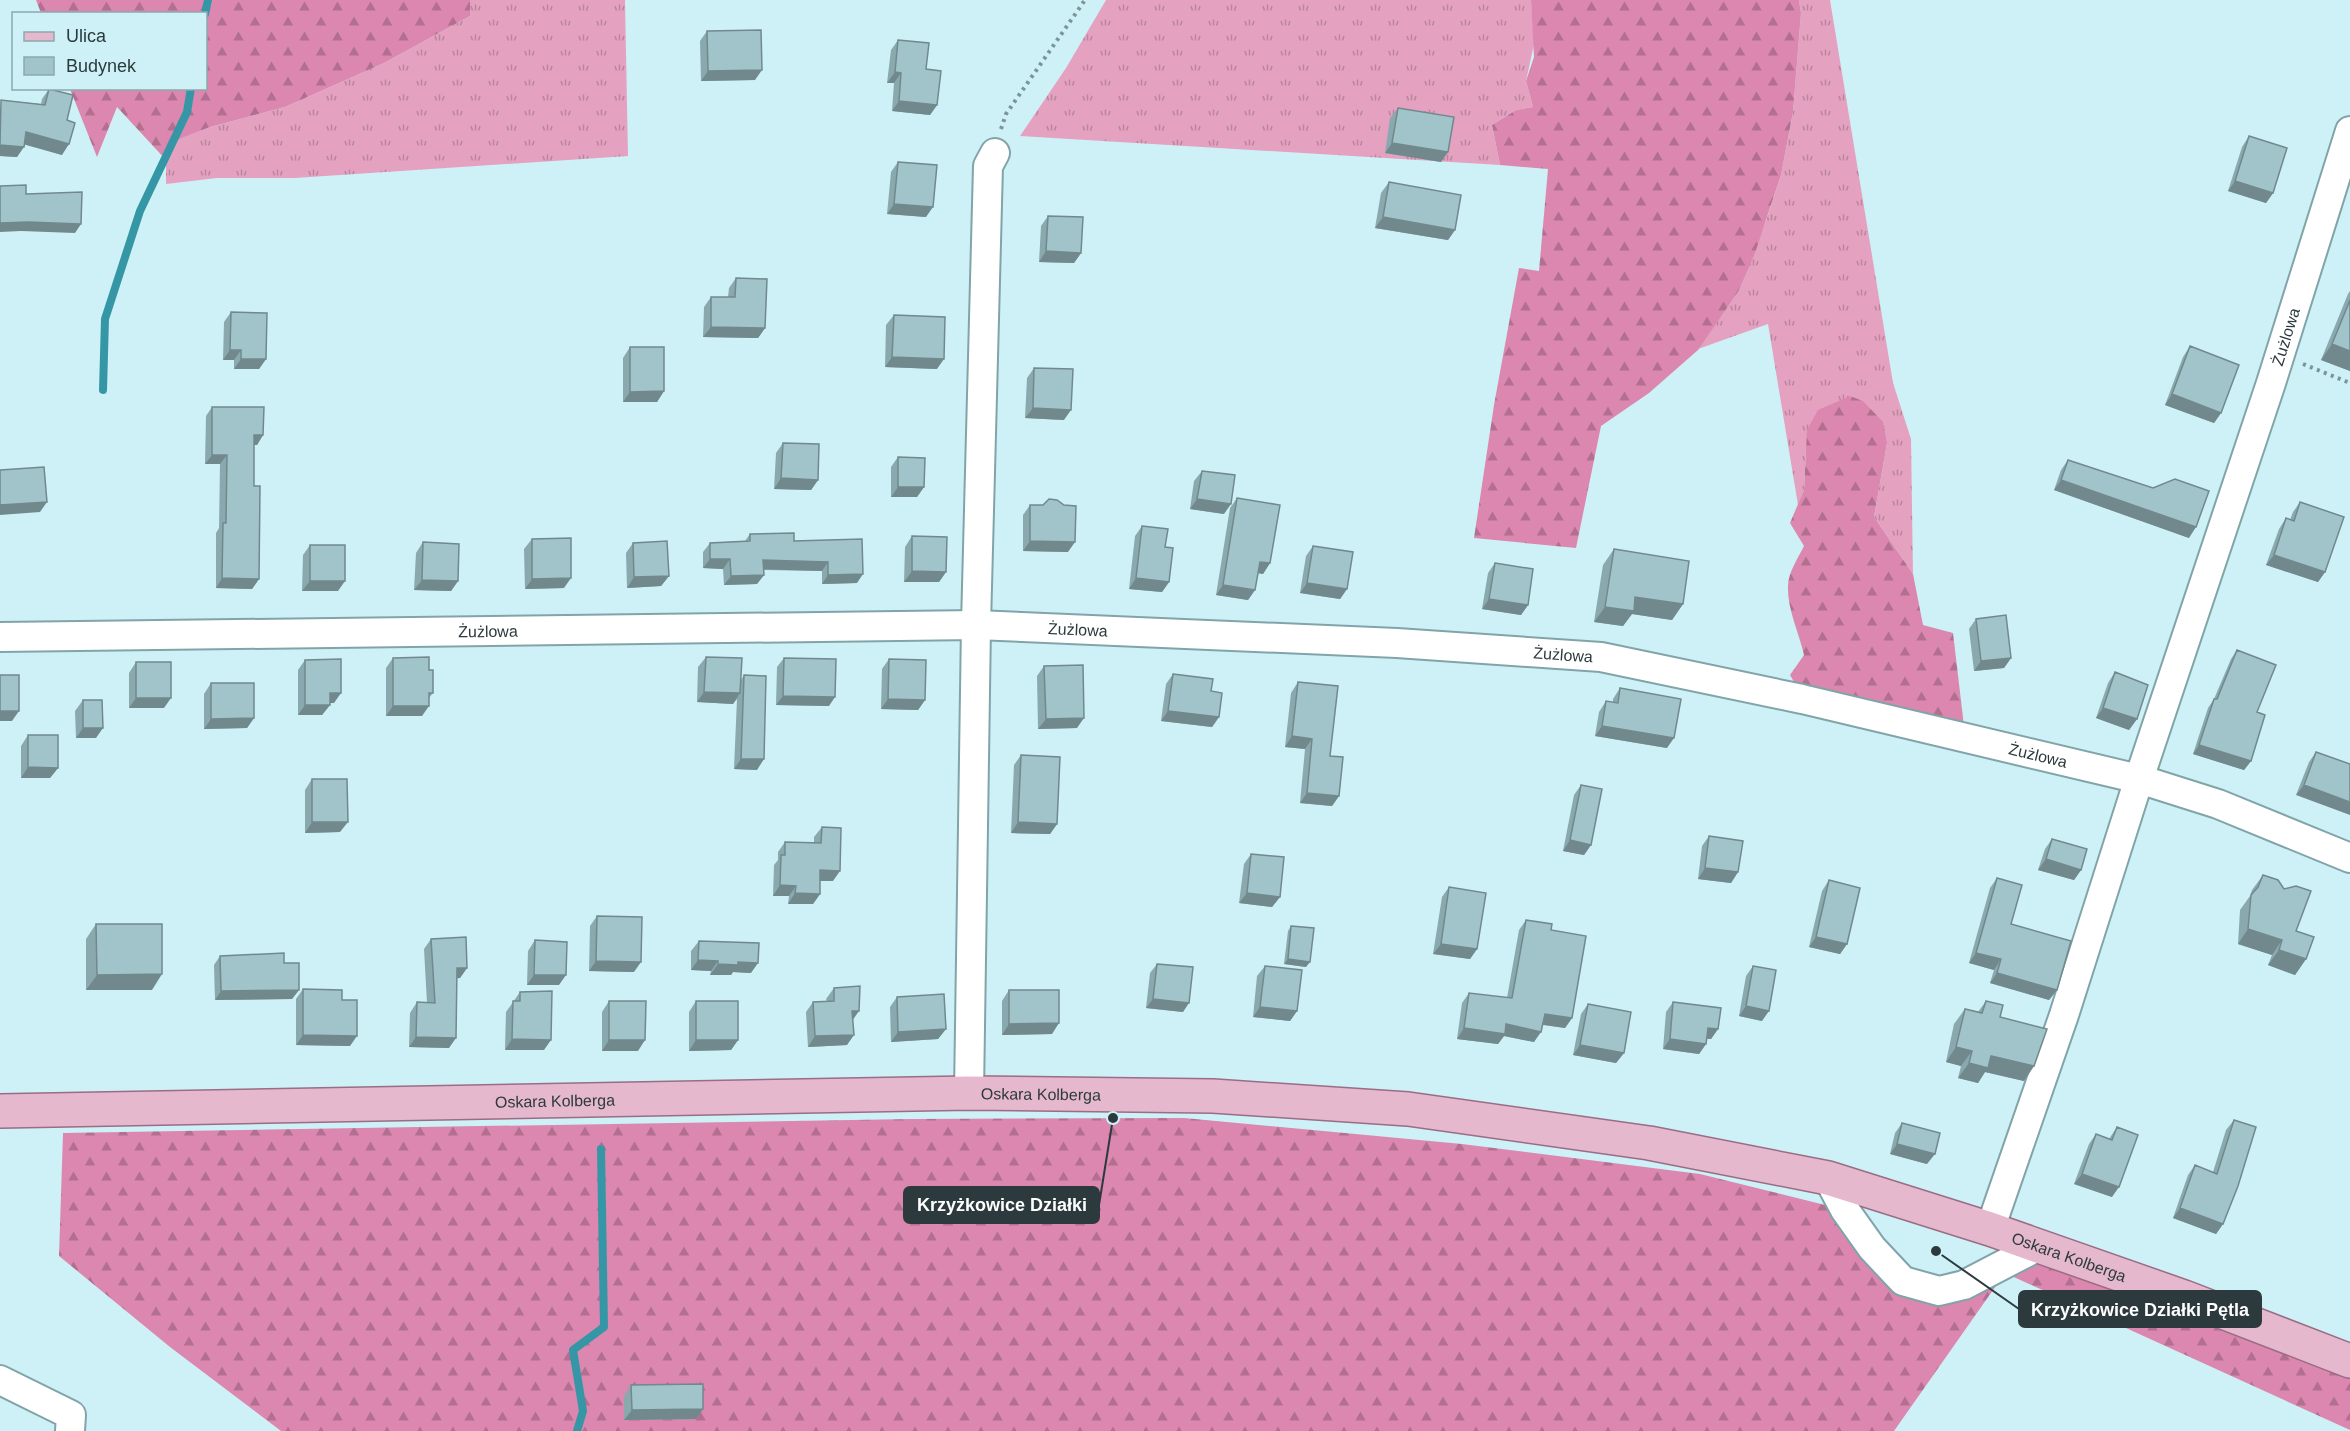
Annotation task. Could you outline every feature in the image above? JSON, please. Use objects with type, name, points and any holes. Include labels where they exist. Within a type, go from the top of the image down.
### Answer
[{"type":"main road","name":"Oskara Kolberga","points":[[0,1111],[969,1093],[1213,1096],[1408,1109],[1649,1143],[1828,1178],[2039,1246],[2184,1297],[2350,1361]]},
{"type":"street","name":"Żużlowa","points":[[1990,1229],[2064,1015],[2139,779],[2280,355],[2350,131]]},
{"type":"street","points":[[969,1093],[976,625],[988,166],[995,153]]},
{"type":"street","name":"Żużlowa","points":[[0,637],[976,625],[1397,643],[1601,657],[1802,699],[2139,779],[2218,804],[2350,858]]},
{"type":"street","points":[[1828,1178],[1845,1210],[1872,1248],[1903,1281],[1939,1291],[1964,1285],[2039,1246]]},
{"type":"street","points":[[0,1380],[71,1415],[70,1431]]},
{"type":"path","points":[[995,153],[1006,114],[1085,0]]},
{"type":"path","points":[[2280,355],[2350,383]]},
{"type":"green space","points":[[36,0],[470,0],[470,16],[384,63],[285,107],[210,127],[174,141],[166,160],[117,107],[97,157],[70,90],[207,90],[207,12],[41,12]]},
{"type":"green space","points":[[470,0],[625,0],[628,156],[295,178],[217,178],[166,184],[166,160],[173,141],[210,127],[285,107],[384,63],[470,16]]},
{"type":"green space","points":[[1106,0],[1531,0],[1534,44],[1526,81],[1533,107],[1516,110],[1492,125],[1500,165],[1020,136],[1066,68]]},
{"type":"green space","points":[[1531,0],[1799,0],[1801,13],[1793,112],[1781,175],[1755,253],[1738,292],[1698,350],[1649,393],[1601,426],[1576,548],[1474,538],[1494,405],[1519,268],[1539,271],[1548,169],[1500,165],[1492,125],[1516,110],[1533,107],[1526,81],[1534,57]]},
{"type":"green space","points":[[1799,0],[1830,0],[1893,383],[1911,439],[1913,574],[1874,517],[1887,443],[1806,450],[1804,490],[1798,505],[1768,324],[1698,349],[1738,292],[1781,175],[1793,112],[1801,13]]},
{"type":"green space","points":[[1850,396],[1863,401],[1883,422],[1887,443],[1874,517],[1913,574],[1923,625],[1953,633],[1964,726],[1800,692],[1790,675],[1804,655],[1791,612],[1788,581],[1804,546],[1790,523],[1804,490],[1807,430],[1818,410]]},
{"type":"green space","points":[[1184,1118],[1462,1144],[1700,1174],[1845,1210],[1872,1248],[1939,1291],[2022,1254],[2350,1378],[2350,1430],[2005,1273],[1894,1431],[281,1431],[170,1347],[59,1256],[63,1133],[911,1119]]},
{"type":"building","points":[[761,30],[762,70],[708,71],[707,31]]},
{"type":"building","points":[[898,40],[929,43],[926,69],[941,71],[937,105],[899,101],[901,73],[895,72]]},
{"type":"building","points":[[49,90],[73,95],[67,120],[75,123],[69,144],[26,132],[24,147],[0,145],[1,100],[45,105]]},
{"type":"building","points":[[1398,108],[1454,117],[1448,152],[1392,143]]},
{"type":"building","points":[[2249,136],[2287,148],[2273,193],[2235,181]]},
{"type":"building","points":[[898,162],[937,165],[933,207],[894,204]]},
{"type":"building","points":[[1389,182],[1461,195],[1455,230],[1383,217]]},
{"type":"building","points":[[26,185],[26,194],[82,192],[81,224],[0,223],[0,186]]},
{"type":"building","points":[[1048,216],[1083,217],[1081,253],[1046,251]]},
{"type":"building","points":[[736,278],[767,279],[765,328],[711,327],[711,297],[735,297]]},
{"type":"building","points":[[2350,300],[2350,351],[2332,344]]},
{"type":"building","points":[[231,312],[267,313],[266,359],[241,359],[241,350],[230,350]]},
{"type":"building","points":[[894,315],[945,317],[944,359],[892,357]]},
{"type":"building","points":[[2190,346],[2239,365],[2221,413],[2172,394]]},
{"type":"building","points":[[630,347],[664,347],[664,391],[630,392]]},
{"type":"building","points":[[1034,368],[1073,369],[1071,410],[1033,408]]},
{"type":"building","points":[[212,407],[264,407],[263,435],[254,435],[254,486],[260,486],[259,579],[222,578],[227,455],[212,455]]},
{"type":"building","points":[[783,443],[819,444],[818,480],[781,478]]},
{"type":"building","points":[[898,457],[925,458],[924,487],[898,487]]},
{"type":"building","points":[[2068,460],[2153,488],[2175,479],[2209,491],[2196,527],[2061,480]]},
{"type":"building","points":[[44,467],[47,502],[0,505],[0,470]]},
{"type":"building","points":[[1202,471],[1235,475],[1231,504],[1197,499]]},
{"type":"building","points":[[1237,498],[1280,505],[1270,563],[1260,562],[1255,590],[1223,585]]},
{"type":"building","points":[[1049,499],[1057,500],[1064,505],[1076,506],[1075,542],[1030,541],[1030,505],[1043,505]]},
{"type":"building","points":[[2300,502],[2344,517],[2325,572],[2274,555],[2286,518],[2294,521]]},
{"type":"building","points":[[1142,526],[1168,529],[1165,547],[1173,548],[1169,582],[1136,578]]},
{"type":"building","points":[[794,533],[794,541],[862,539],[863,574],[828,575],[828,562],[763,560],[764,575],[731,576],[730,559],[710,559],[710,543],[750,541],[750,534]]},
{"type":"building","points":[[912,536],[947,537],[946,572],[912,571]]},
{"type":"building","points":[[571,538],[571,578],[532,579],[532,539]]},
{"type":"building","points":[[667,541],[669,576],[634,577],[633,543]]},
{"type":"building","points":[[423,542],[459,544],[458,581],[422,580]]},
{"type":"building","points":[[310,545],[345,545],[345,581],[310,581]]},
{"type":"building","points":[[1313,546],[1353,552],[1347,589],[1307,583]]},
{"type":"building","points":[[1614,549],[1689,561],[1683,604],[1635,597],[1634,611],[1605,607]]},
{"type":"building","points":[[1495,563],[1533,569],[1528,605],[1489,599]]},
{"type":"building","points":[[2006,615],[2011,658],[1981,661],[1976,619]]},
{"type":"building","points":[[2237,650],[2276,665],[2257,712],[2265,715],[2251,761],[2199,745],[2214,699],[2217,699]]},
{"type":"building","points":[[429,657],[429,670],[433,670],[433,693],[429,693],[429,706],[393,706],[393,658]]},
{"type":"building","points":[[706,657],[742,658],[740,693],[704,692]]},
{"type":"building","points":[[784,658],[836,659],[835,697],[783,696]]},
{"type":"building","points":[[341,659],[341,693],[330,693],[330,705],[305,705],[305,660]]},
{"type":"building","points":[[889,659],[926,660],[925,700],[888,699]]},
{"type":"building","points":[[136,662],[171,662],[171,698],[136,698]]},
{"type":"building","points":[[1083,665],[1084,718],[1046,719],[1044,666]]},
{"type":"building","points":[[2115,672],[2148,685],[2137,719],[2103,708]]},
{"type":"building","points":[[1173,674],[1213,679],[1211,691],[1222,693],[1219,717],[1168,711]]},
{"type":"building","points":[[0,675],[19,675],[19,711],[0,711]]},
{"type":"building","points":[[744,675],[766,676],[764,759],[741,759]]},
{"type":"building","points":[[1298,682],[1338,686],[1330,756],[1343,757],[1339,796],[1307,793],[1312,739],[1292,736]]},
{"type":"building","points":[[211,683],[254,683],[254,718],[211,719]]},
{"type":"building","points":[[1620,688],[1681,699],[1674,738],[1602,726],[1606,701],[1618,703]]},
{"type":"building","points":[[83,700],[102,700],[103,728],[83,728]]},
{"type":"building","points":[[28,735],[58,735],[58,768],[28,767]]},
{"type":"building","points":[[2316,752],[2350,764],[2350,802],[2304,785]]},
{"type":"building","points":[[1021,755],[1060,757],[1057,824],[1018,822]]},
{"type":"building","points":[[312,779],[347,779],[348,822],[312,822]]},
{"type":"building","points":[[1581,785],[1602,789],[1591,845],[1570,840]]},
{"type":"building","points":[[822,827],[841,828],[840,871],[820,870],[820,894],[795,893],[796,886],[780,885],[781,855],[785,855],[785,842],[821,843]]},
{"type":"building","points":[[1709,836],[1743,841],[1738,872],[1705,868]]},
{"type":"building","points":[[2052,839],[2087,849],[2081,870],[2046,859]]},
{"type":"building","points":[[1251,854],[1284,857],[1280,897],[1247,893]]},
{"type":"building","points":[[2263,875],[2278,880],[2284,889],[2296,886],[2311,891],[2296,931],[2314,937],[2306,959],[2279,950],[2282,940],[2248,929],[2251,895],[2258,887]]},
{"type":"building","points":[[1997,878],[2022,885],[2011,924],[2071,941],[2057,990],[1997,973],[2001,959],[1976,953]]},
{"type":"building","points":[[1829,880],[1860,888],[1847,944],[1816,937]]},
{"type":"building","points":[[1449,887],[1486,893],[1477,949],[1441,944]]},
{"type":"building","points":[[597,916],[642,917],[641,962],[596,961]]},
{"type":"building","points":[[1526,920],[1552,924],[1551,930],[1586,936],[1572,1018],[1545,1014],[1541,1032],[1506,1024],[1505,1034],[1464,1028],[1469,993],[1512,998]]},
{"type":"building","points":[[96,924],[162,924],[162,974],[97,975]]},
{"type":"building","points":[[1291,926],[1314,928],[1310,962],[1288,959]]},
{"type":"building","points":[[466,937],[467,968],[457,968],[456,1038],[416,1037],[417,1002],[435,1003],[431,939]]},
{"type":"building","points":[[535,940],[567,942],[566,975],[534,975]]},
{"type":"building","points":[[699,941],[759,943],[758,963],[718,964],[718,961],[698,960]]},
{"type":"building","points":[[284,953],[284,963],[299,963],[299,990],[221,991],[220,956]]},
{"type":"building","points":[[1157,964],[1193,967],[1189,1003],[1153,999]]},
{"type":"building","points":[[1265,966],[1302,970],[1297,1011],[1260,1007]]},
{"type":"building","points":[[1753,966],[1776,970],[1769,1011],[1746,1006]]},
{"type":"building","points":[[860,986],[859,1011],[852,1011],[854,1035],[815,1036],[813,1002],[834,1001],[834,988]]},
{"type":"building","points":[[303,989],[342,990],[342,1000],[357,1000],[357,1036],[303,1035]]},
{"type":"building","points":[[1009,990],[1059,990],[1059,1023],[1009,1024]]},
{"type":"building","points":[[552,991],[551,1040],[512,1039],[513,1001],[520,1001],[520,992]]},
{"type":"building","points":[[944,994],[946,1029],[898,1032],[897,997]]},
{"type":"building","points":[[609,1001],[646,1001],[645,1040],[609,1040]]},
{"type":"building","points":[[696,1001],[738,1001],[738,1040],[696,1040]]},
{"type":"building","points":[[1986,1001],[2003,1005],[2000,1017],[2047,1029],[2034,1066],[1991,1056],[1988,1068],[1969,1063],[1972,1051],[1956,1047],[1965,1009],[1982,1013]]},
{"type":"building","points":[[1673,1002],[1721,1008],[1718,1029],[1708,1028],[1706,1044],[1670,1039]]},
{"type":"building","points":[[1588,1004],[1631,1012],[1624,1053],[1580,1045]]},
{"type":"building","points":[[2234,1120],[2256,1127],[2238,1186],[2223,1224],[2180,1208],[2195,1165],[2217,1174]]},
{"type":"building","points":[[1902,1123],[1940,1133],[1935,1154],[1897,1144]]},
{"type":"building","points":[[2117,1127],[2138,1135],[2119,1187],[2082,1174],[2096,1134],[2112,1140]]},
{"type":"building","points":[[703,1384],[703,1409],[632,1410],[631,1385]]},
{"type":"waterway","points":[[205,12],[208,0]]},
{"type":"waterway","points":[[103,390],[105,319],[140,211],[187,112],[191,90]]},
{"type":"waterway","points":[[577,1431],[583,1411],[573,1350],[604,1327],[601,1149]]},
{"type":"place","name":"Krzyżkowice Działki","points":[[1113,1118]]},
{"type":"place","name":"Krzyżkowice Działki Pętla","points":[[1936,1251]]}]
